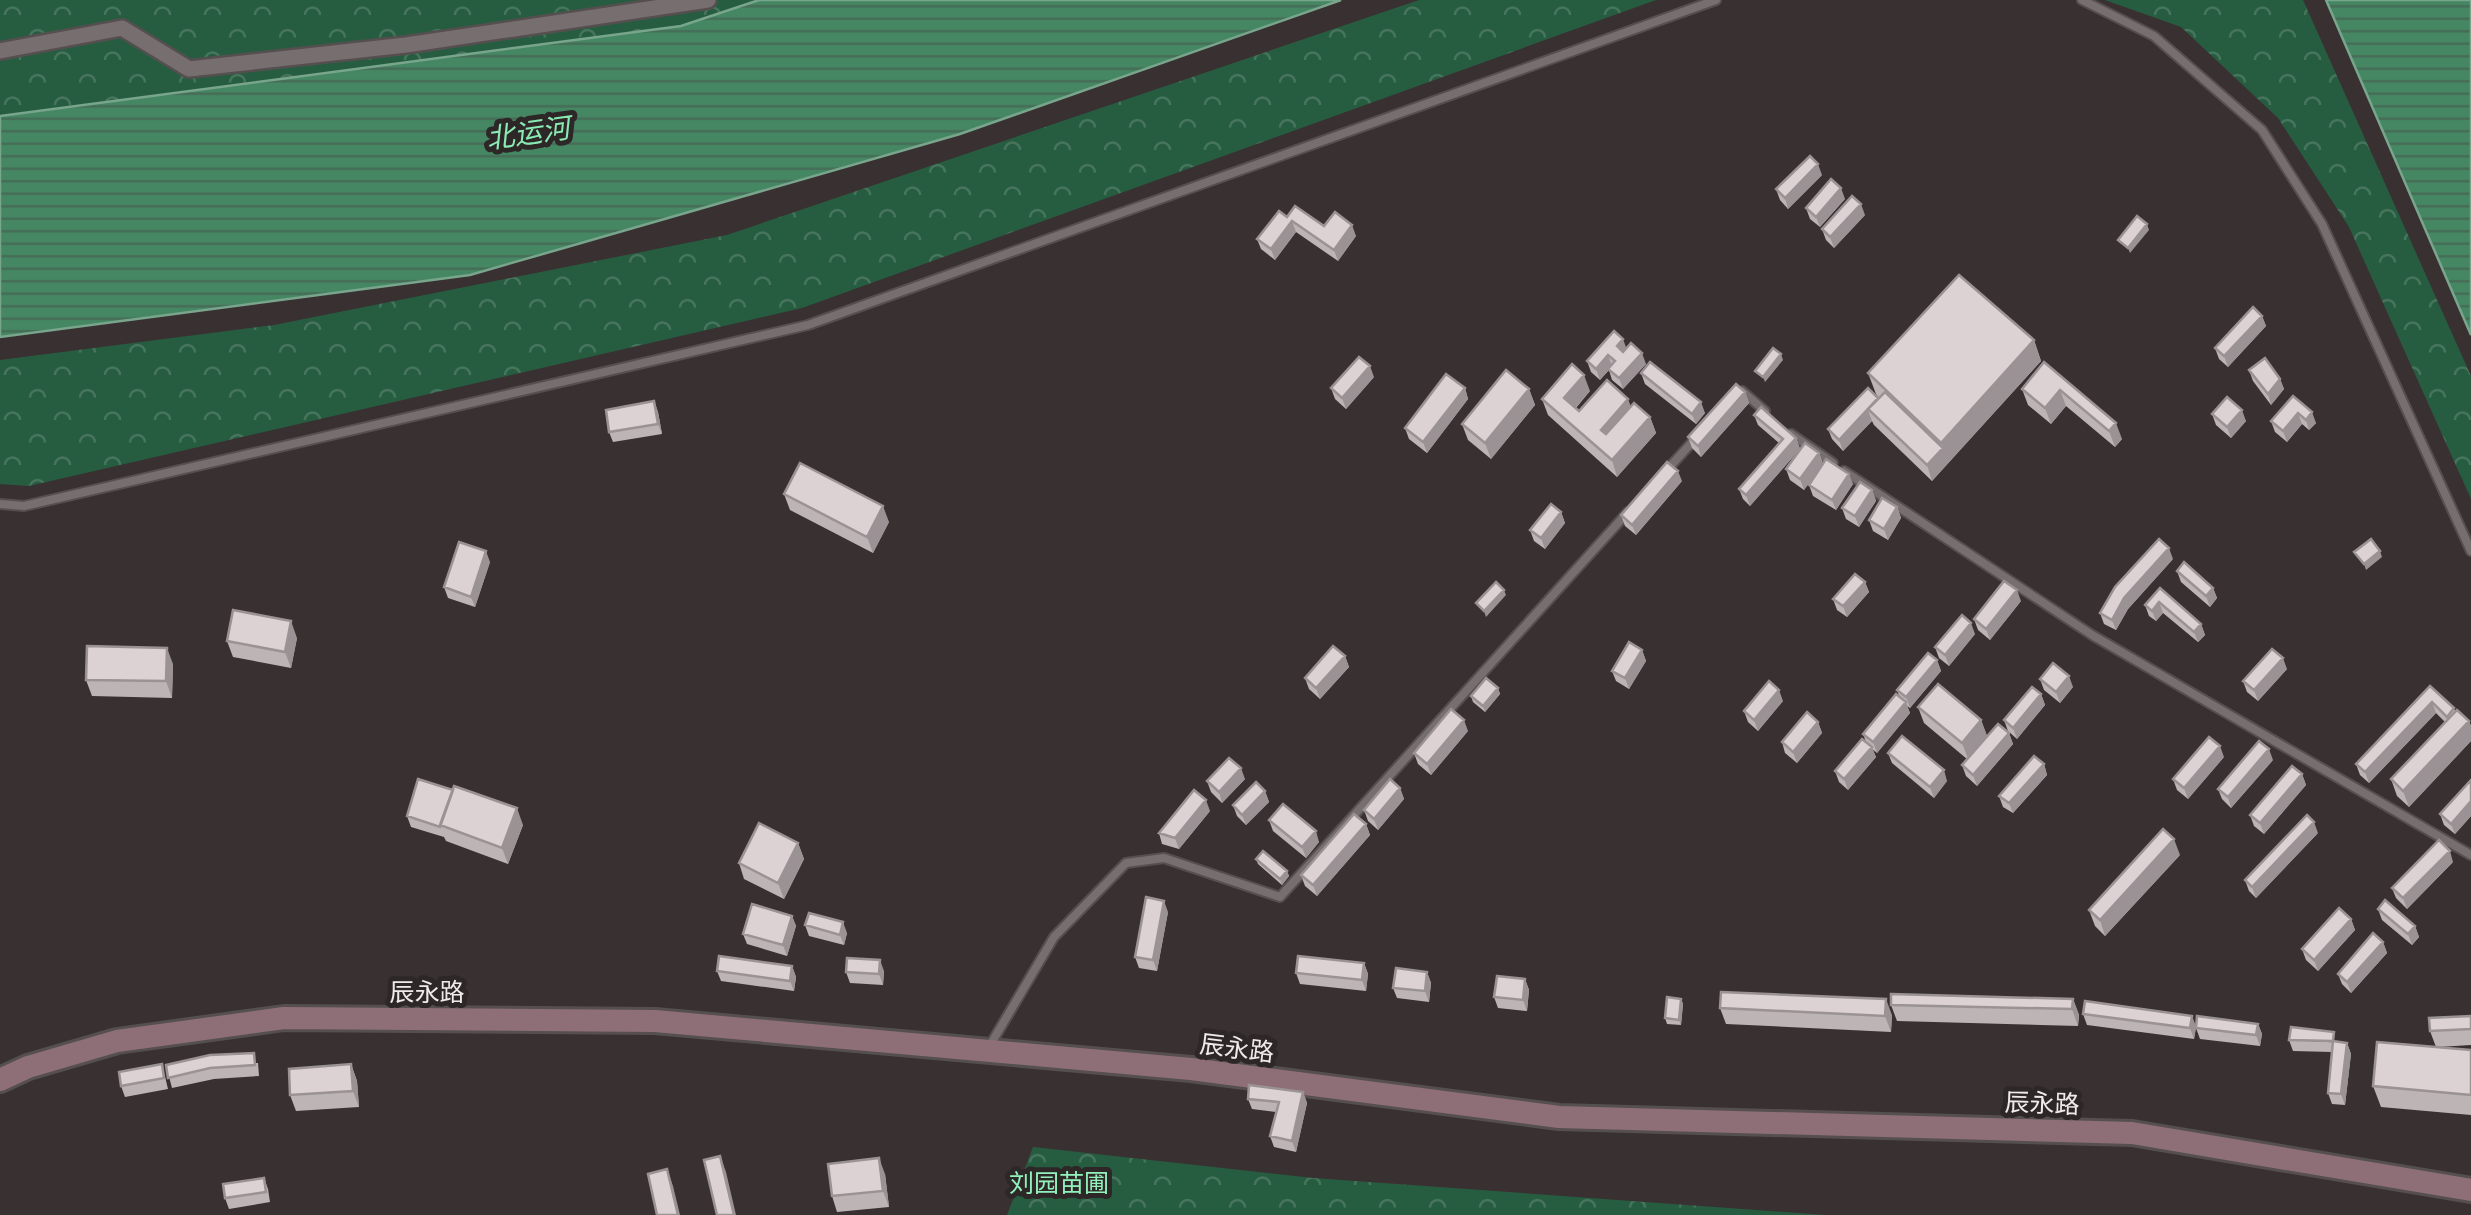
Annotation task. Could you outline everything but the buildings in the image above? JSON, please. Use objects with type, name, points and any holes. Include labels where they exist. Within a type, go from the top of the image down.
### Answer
[{"type":"main road","name":"辰永路","points":[[0,1080],[28,1067],[117,1041],[284,1018],[655,1021],[1191,1069],[1559,1117],[2132,1133],[2471,1190]]},
{"type":"street","points":[[0,51],[122,28],[189,69],[406,46],[708,0]]},
{"type":"lane","points":[[0,504],[24,506],[808,326],[1716,0]]},
{"type":"lane","points":[[2082,0],[2154,36],[2262,130],[2322,224],[2471,551]]},
{"type":"lane","points":[[1727,404],[1740,389],[1769,414]]},
{"type":"lane","points":[[1783,427],[2092,635],[2471,855]]},
{"type":"lane","points":[[1661,476],[1700,432]]},
{"type":"lane","points":[[987,1051],[1054,936],[1126,863],[1164,858],[1280,897],[1635,505]]},
{"type":"green space","points":[[0,0],[759,0],[681,26],[0,116]]},
{"type":"green space","points":[[1419,0],[1656,0],[802,308],[29,486],[0,484],[0,360],[274,325],[727,235]]},
{"type":"green space","points":[[2105,0],[2303,0],[2471,376],[2471,499],[2349,227],[2278,118],[2181,27]]},
{"type":"green space","name":"刘园苗圃","points":[[1033,1147],[1313,1178],[1826,1215],[1007,1215]]},
{"type":"water","name":"北运河","points":[[759,0],[1341,0],[960,134],[470,275],[0,337],[0,116],[681,26]]},
{"type":"water","points":[[2326,0],[2471,0],[2471,335]]}]
